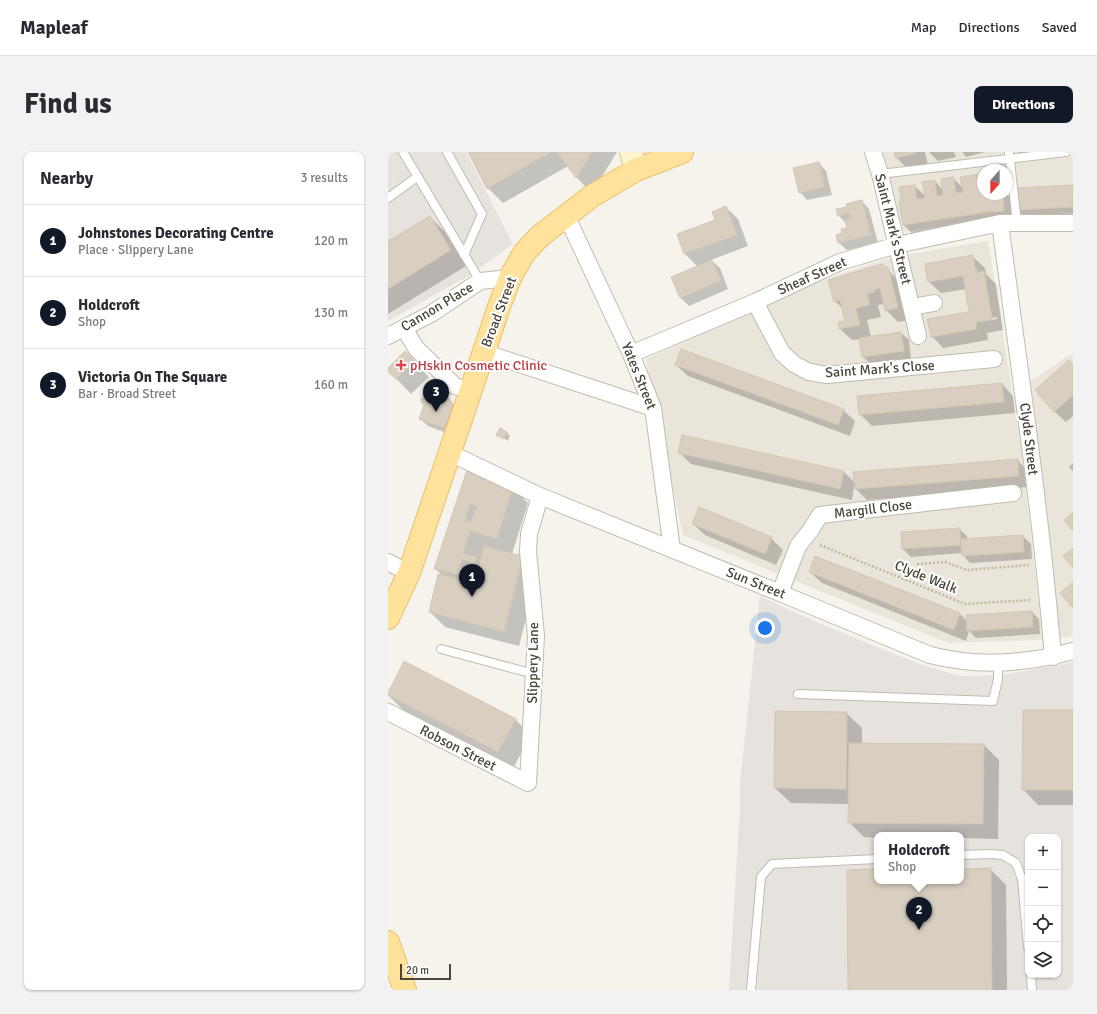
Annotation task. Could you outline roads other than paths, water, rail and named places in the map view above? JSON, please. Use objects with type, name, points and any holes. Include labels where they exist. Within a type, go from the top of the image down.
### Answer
[{"type":"main road","name":"Broad Street","points":[[388,618],[409,573],[483,352],[510,278],[524,254],[540,236],[592,196],[633,161],[682,152]]},
{"type":"main road","points":[[388,942],[405,990]]},
{"type":"street","name":"Saint Mark's Street","points":[[873,152],[880,174],[918,336]]},
{"type":"street","name":"Yates Street","points":[[566,215],[631,354],[653,408],[672,549]]},
{"type":"street","name":"Sheaf Street","points":[[631,354],[755,302],[840,262],[897,245],[1000,223],[1073,223]]},
{"type":"street","name":"Clyde Street","points":[[1000,223],[1036,496],[1053,656]]},
{"type":"street","name":"Cannon Place","points":[[388,336],[431,314],[480,281],[510,278]]},
{"type":"street","name":"Saint Mark's Close","points":[[755,302],[782,353],[794,364],[809,372],[827,375],[994,360]]},
{"type":"street","points":[[912,307],[934,303]]},
{"type":"street","points":[[404,328],[416,348],[455,386],[470,391]]},
{"type":"street","points":[[483,352],[653,408]]},
{"type":"street","name":"Sun Street","points":[[450,453],[540,496],[780,592],[930,655],[949,660],[998,663],[1053,656],[1073,651]]},
{"type":"street","name":"Margill Close","points":[[780,592],[798,546],[820,516],[1013,493]]},
{"type":"street","name":"Slippery Lane","points":[[528,784],[536,636],[528,551],[529,534],[540,496]]},
{"type":"street","points":[[388,562],[409,573]]},
{"type":"street","name":"Robson Street","points":[[388,712],[528,784]]},
{"type":"lane","points":[[403,152],[480,281]]},
{"type":"lane","points":[[447,152],[482,214],[464,255]]},
{"type":"lane","points":[[880,174],[1010,155],[1066,152]]},
{"type":"lane","points":[[1010,155],[1017,223]]},
{"type":"lane","points":[[388,198],[417,177]]},
{"type":"lane","points":[[441,649],[534,674]]},
{"type":"lane","points":[[798,694],[993,701],[998,679],[998,663]]},
{"type":"lane","points":[[964,855],[1003,855],[1016,863],[1022,879],[1028,942]]},
{"type":"lane","points":[[751,990],[761,878],[772,864],[874,859]]},
{"type":"lane","points":[[1030,978],[1032,990]]},
{"type":"place","name":"pHskin Cosmetic Clinic","points":[[401,365]]},
{"type":"place","name":"Victoria On The Square","points":[[436,412]]},
{"type":"place","name":"Johnstones Decorating Centre","points":[[472,597]]},
{"type":"place","name":"Holdcroft","points":[[919,930]]}]
